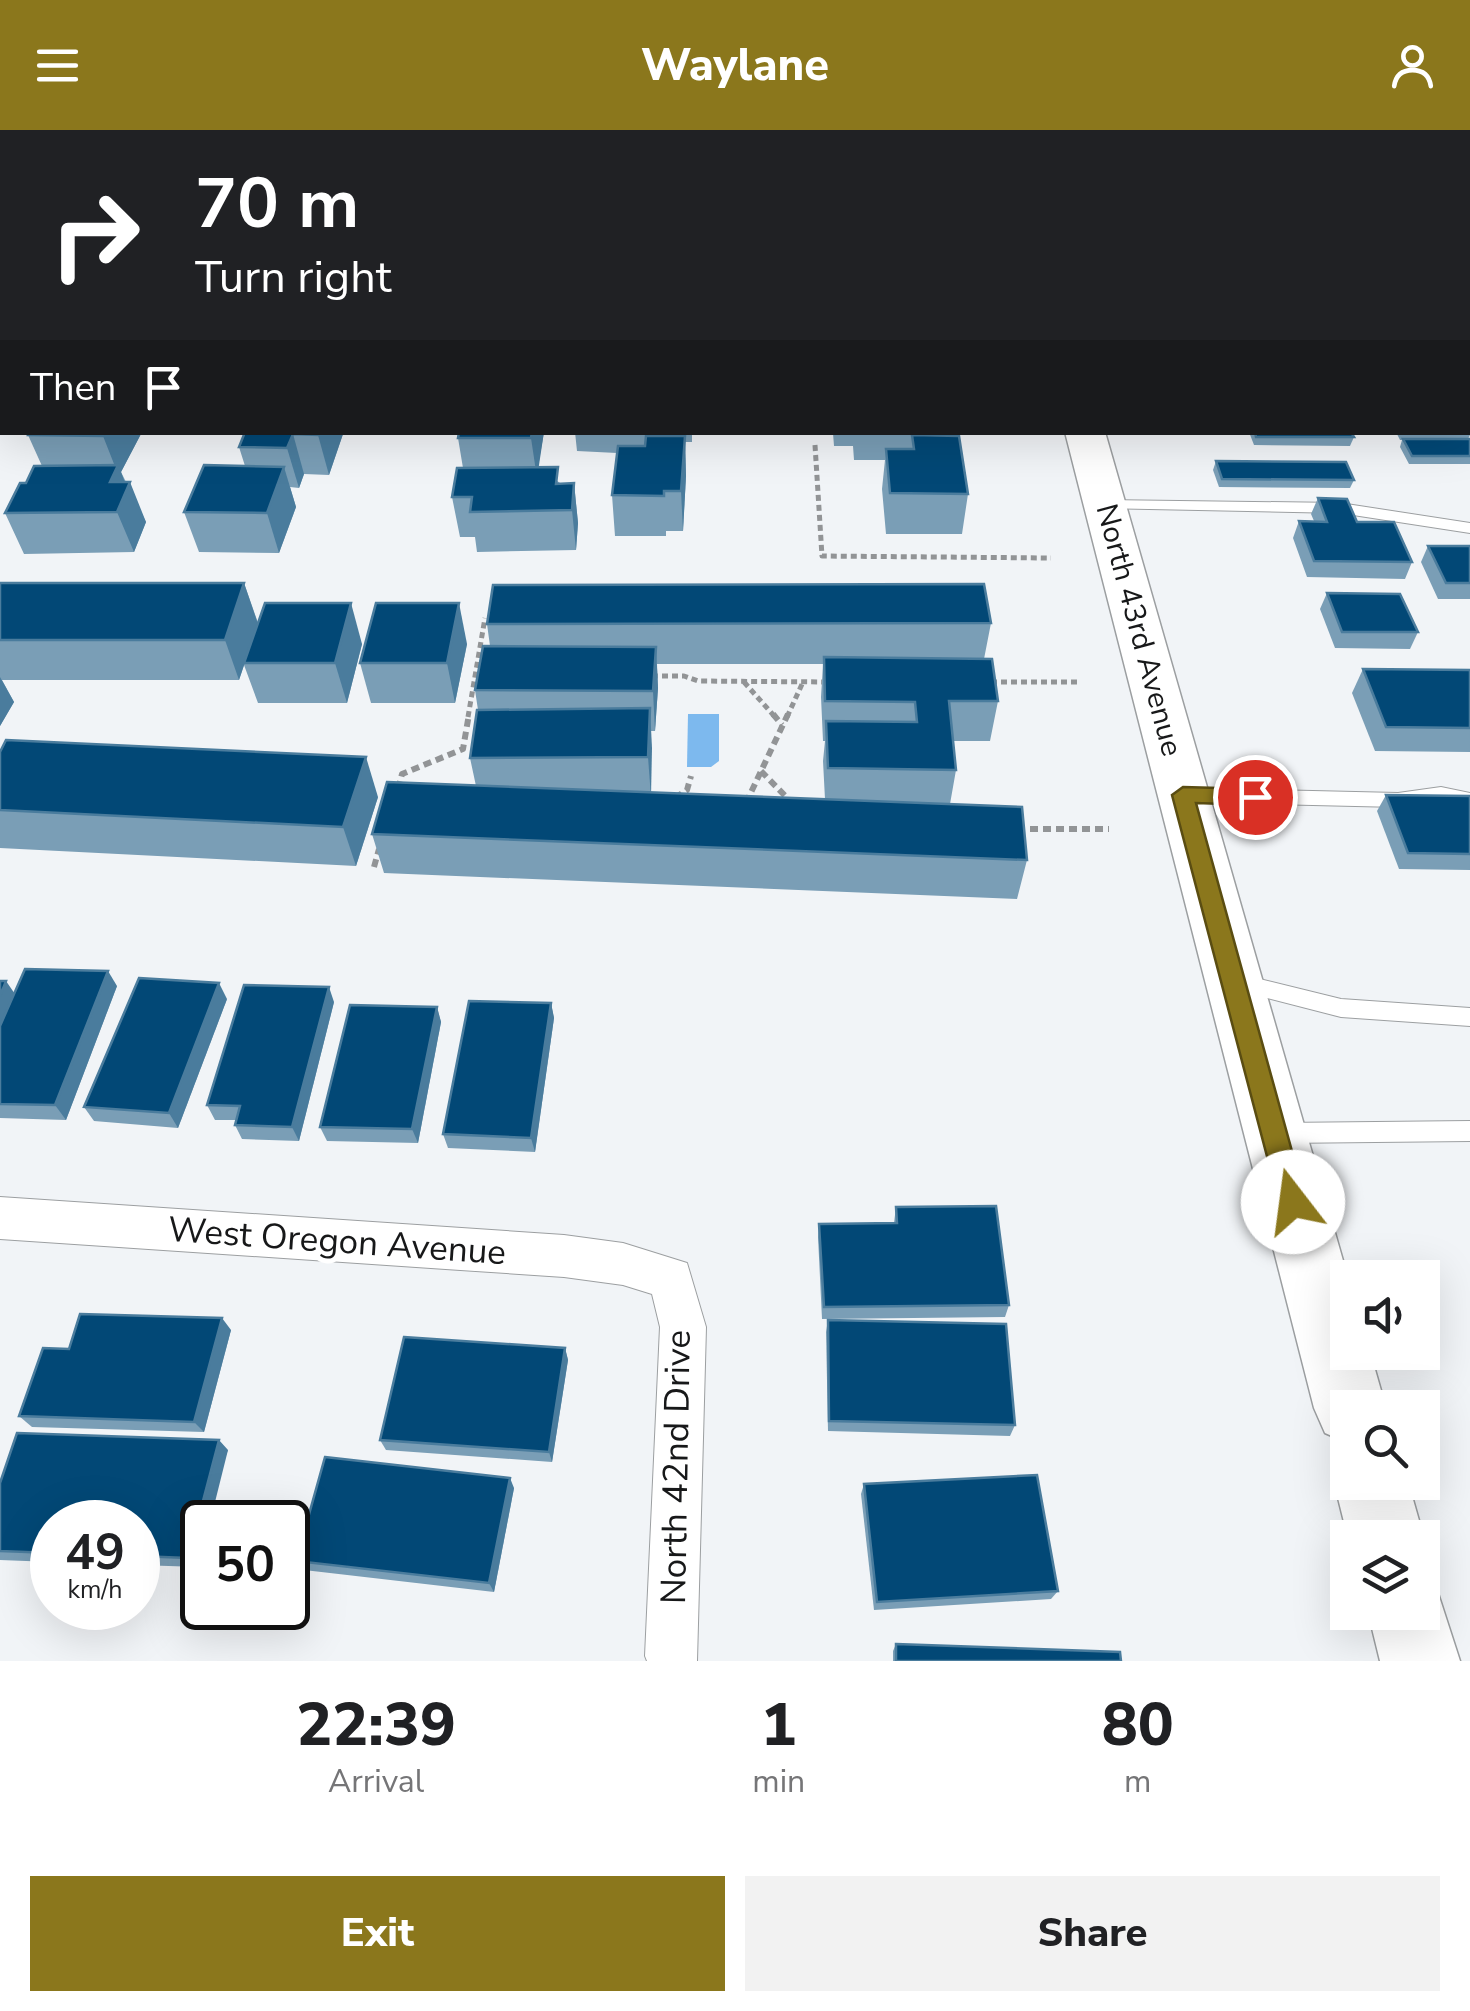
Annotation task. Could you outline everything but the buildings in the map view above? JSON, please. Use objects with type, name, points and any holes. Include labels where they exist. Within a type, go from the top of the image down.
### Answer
[{"type":"main road","name":"North 43rd Avenue","points":[[1086,435],[1345,1390]]},
{"type":"main road","points":[[1411,1630],[1420,1661]]},
{"type":"street","name":"West Oregon Avenue","points":[[0,1218],[564,1256],[622,1264],[671,1278]]},
{"type":"street","name":"North 42nd Drive","points":[[671,1278],[683,1327],[672,1656]]},
{"type":"lane","points":[[1105,505],[1340,508],[1470,528]]},
{"type":"lane","points":[[1183,795],[1398,800],[1441,794],[1470,800]]},
{"type":"lane","points":[[1232,981],[1341,1008],[1470,1017]]},
{"type":"lane","points":[[1274,1133],[1470,1131]]},
{"type":"path","points":[[815,445],[822,556],[1050,558]]},
{"type":"path","points":[[393,804],[402,774],[463,748],[484,618]]},
{"type":"path","points":[[475,675],[494,676]]},
{"type":"path","points":[[646,676],[842,682]]},
{"type":"path","points":[[744,682],[782,725]]},
{"type":"path","points":[[740,817],[802,682]]},
{"type":"path","points":[[979,682],[1077,682]]},
{"type":"path","points":[[761,772],[796,808]]},
{"type":"path","points":[[665,806],[686,790],[691,776]]},
{"type":"path","points":[[1005,830],[1110,830]]},
{"type":"path","points":[[374,867],[383,836]]},
{"type":"water","points":[[688,714],[719,714],[719,761],[711,767],[687,767]]},
{"type":"route","points":[[1255,797],[1183,795],[1293,1202]]}]
